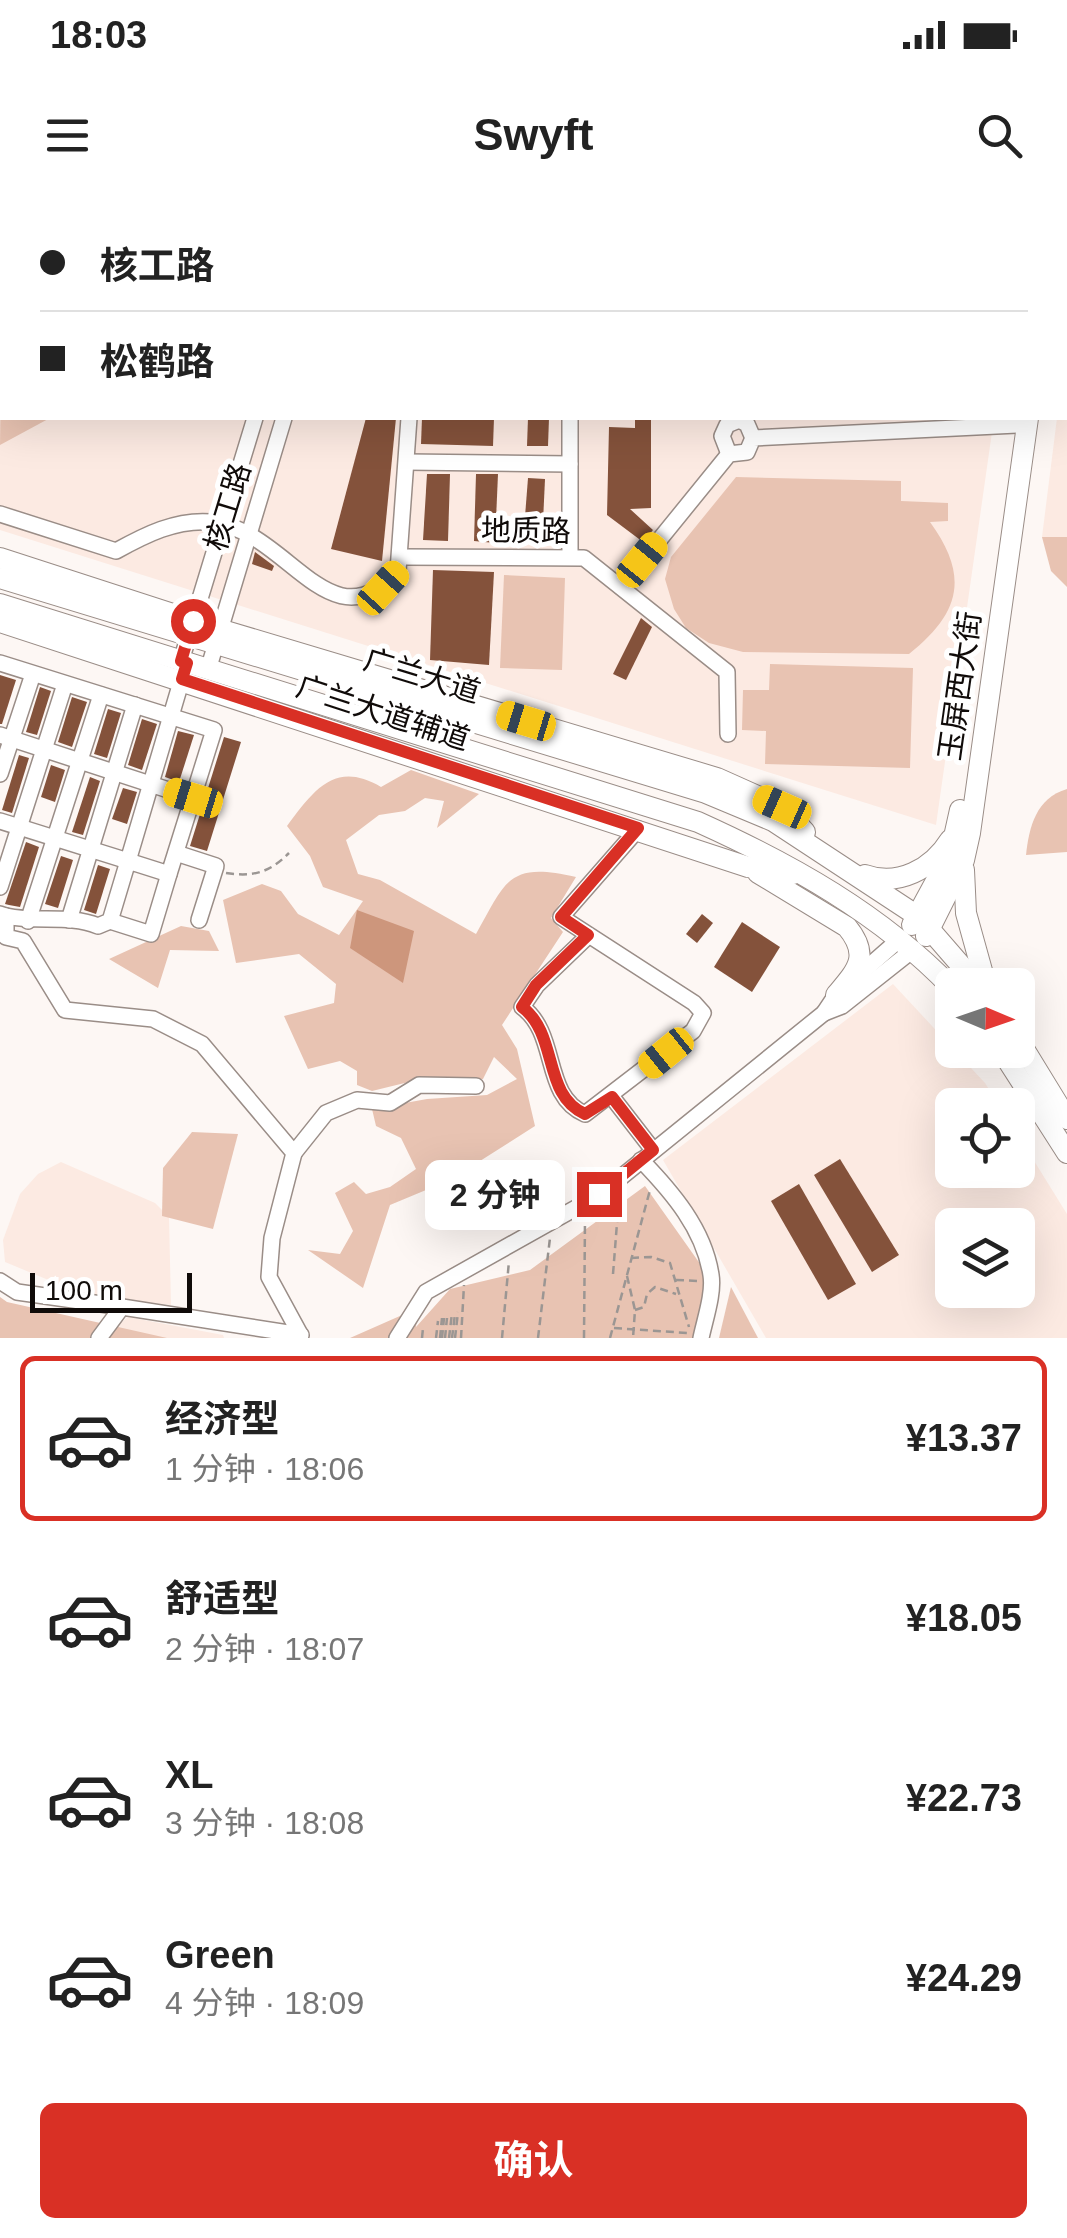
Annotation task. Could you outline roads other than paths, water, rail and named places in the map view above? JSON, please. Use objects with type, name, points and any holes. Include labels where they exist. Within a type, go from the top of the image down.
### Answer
[{"type":"main road","name":"玉屏西大街","points":[[925,923],[957,830],[1021,420]]},
{"type":"main road","name":"玉屏西大街","points":[[908,943],[964,860],[1021,420]]},
{"type":"main road","name":"广兰大道辅道","points":[[0,558],[217,637],[717,778],[782,807],[819,849],[851,871]]},
{"type":"main road","points":[[0,578],[191,629]]},
{"type":"main road","name":"广兰大道","points":[[0,604],[183,668],[208,670],[698,822],[796,874],[908,943],[935,971]]},
{"type":"main road","name":"广兰大道辅道","points":[[0,622],[183,668],[748,866],[796,874]]},
{"type":"main road","points":[[851,871],[878,880],[897,880],[934,859],[957,830]]},
{"type":"main road","points":[[964,860],[966,913],[981,968]]},
{"type":"main road","points":[[748,866],[846,927],[861,949],[858,968]]},
{"type":"main road","points":[[851,871],[925,923],[963,968]]},
{"type":"main road","points":[[796,874],[853,917],[866,944],[858,968],[830,1004]]},
{"type":"main road","points":[[1035,1067],[1067,1120]]},
{"type":"main road","points":[[1013,1068],[1067,1153]]},
{"type":"street","name":"核工路","points":[[110,921],[171,716],[191,629],[255,420]]},
{"type":"street","name":"核工路","points":[[208,670],[283,420]]},
{"type":"street","points":[[0,514],[116,552],[152,531],[190,522],[222,525],[248,532],[278,551],[328,594],[358,598],[383,588],[398,572],[409,420]]},
{"type":"street","points":[[570,420],[570,556]]},
{"type":"street","points":[[729,454],[722,436],[722,421],[739,420],[747,424],[754,438]]},
{"type":"street","points":[[754,438],[839,425],[1021,420]]},
{"type":"street","points":[[621,586],[729,454],[747,452],[754,438]]},
{"type":"street","points":[[407,462],[570,464]]},
{"type":"street","name":"地质路","points":[[402,557],[584,558],[727,672],[728,734]]},
{"type":"street","points":[[0,663],[214,730],[150,934],[110,921],[98,926],[69,920],[28,921],[3,915],[3,937],[22,941],[65,1010],[153,1019],[202,1044],[294,1153]]},
{"type":"street","points":[[0,774],[6,737],[33,674]]},
{"type":"street","points":[[0,887],[65,684]]},
{"type":"street","points":[[28,921],[101,695]]},
{"type":"street","points":[[69,920],[136,706]]},
{"type":"street","points":[[6,737],[193,798]]},
{"type":"street","points":[[0,821],[170,874]]},
{"type":"street","points":[[588,935],[536,985],[522,1007],[545,1037],[562,1099],[585,1114],[693,1031],[703,1013],[588,935],[561,917],[638,828]]},
{"type":"street","points":[[176,854],[216,866],[199,920]]},
{"type":"street","points":[[397,1338],[426,1292],[621,1177],[908,943]]},
{"type":"street","points":[[298,1336],[269,1277],[272,1238],[294,1153],[326,1113],[357,1100],[390,1103],[420,1085],[476,1086]]},
{"type":"street","points":[[612,1097],[654,1174],[680,1202],[712,1278],[692,1333]]},
{"type":"street","points":[[0,1281],[17,1292],[298,1336]]},
{"type":"street","points":[[99,1338],[122,1308]]}]
